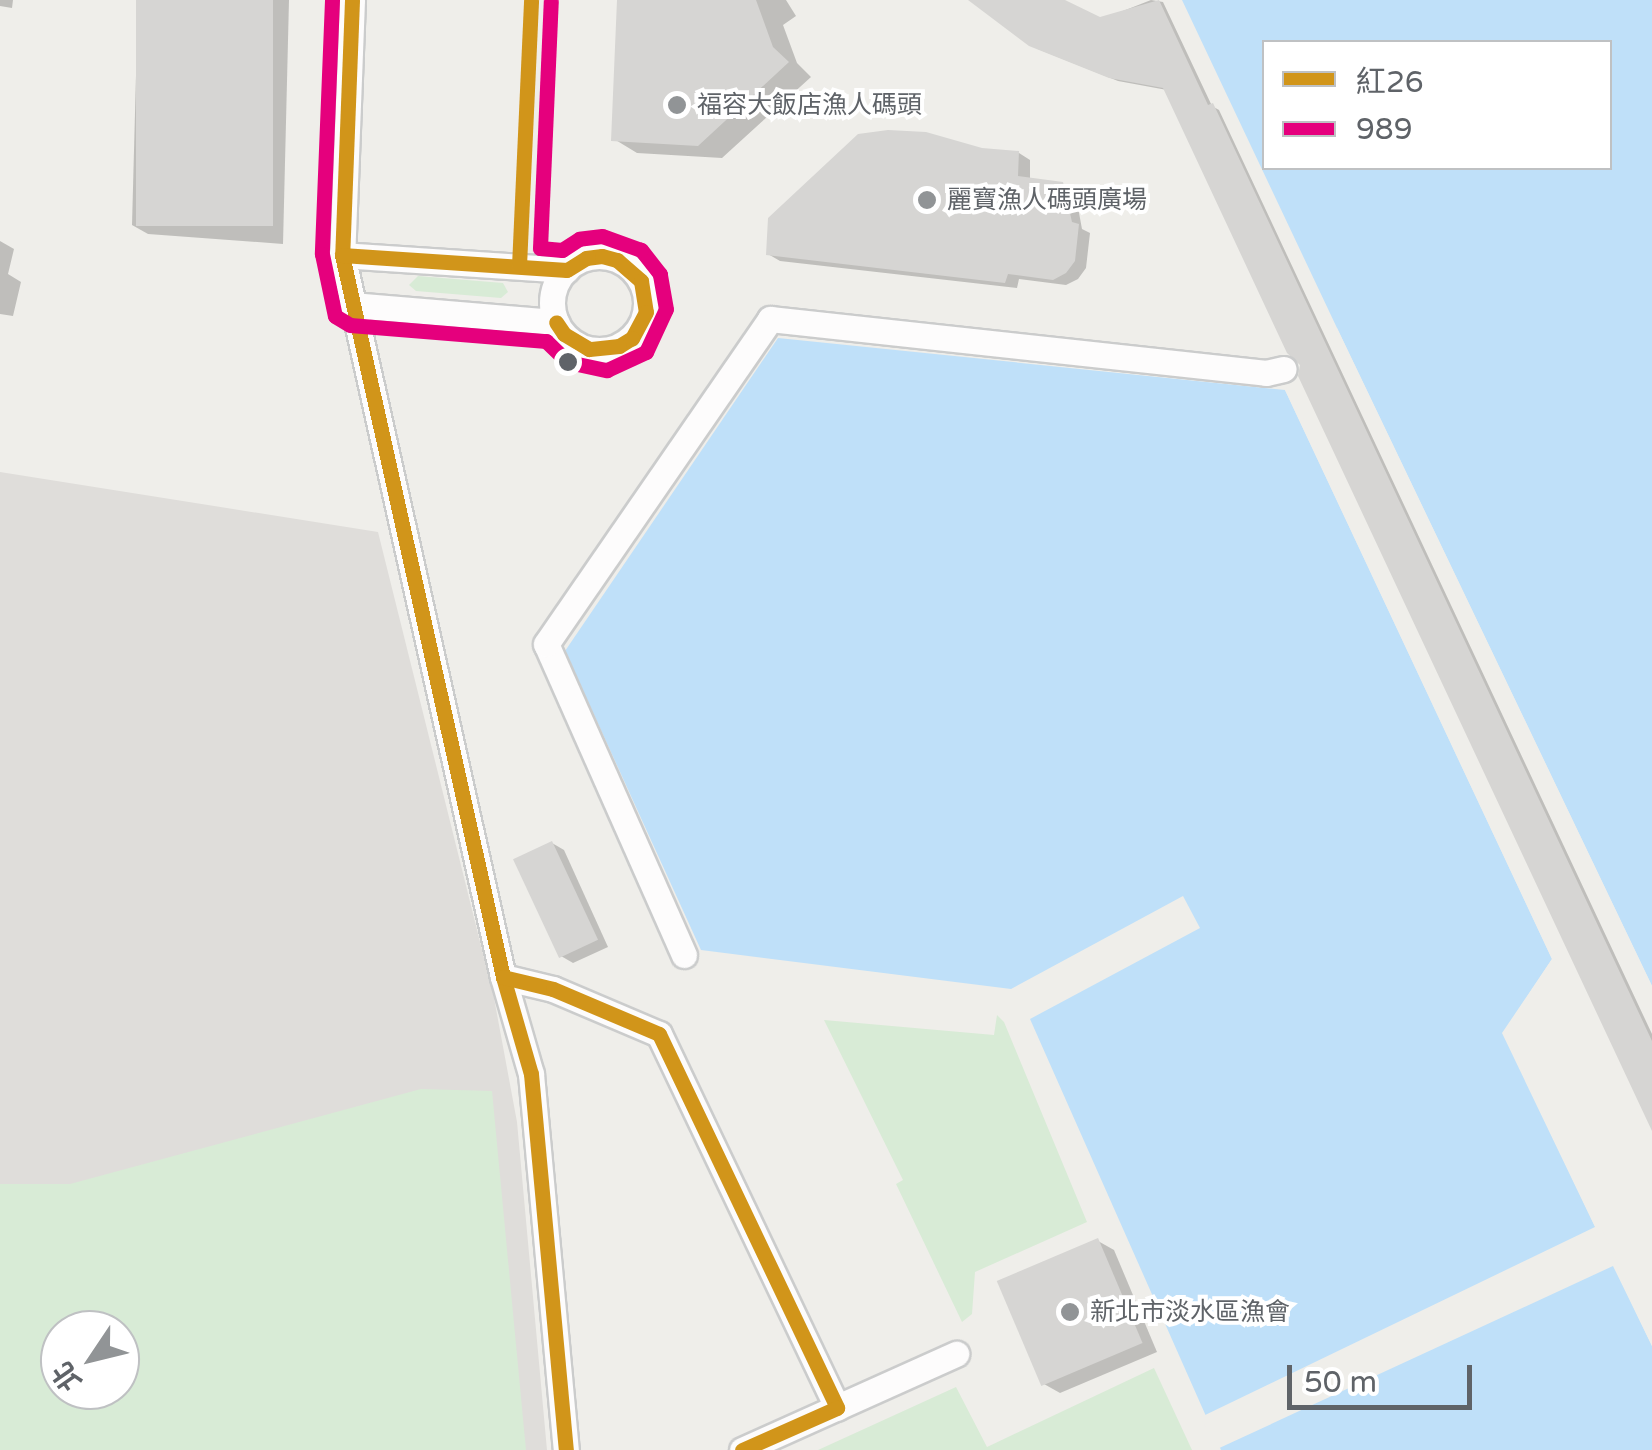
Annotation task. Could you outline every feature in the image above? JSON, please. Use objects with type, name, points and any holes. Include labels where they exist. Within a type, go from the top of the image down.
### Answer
[{"type":"street","points":[[352,0],[342,255],[503,977],[530,1074],[566,1450]]},
{"type":"street","points":[[342,255],[567,270]]},
{"type":"street","points":[[586,258],[618,260],[641,281],[646,312],[632,338],[604,350],[576,344],[556,322],[554,290],[567,270],[586,258]]},
{"type":"street","points":[[352,305],[556,322]]},
{"type":"street","points":[[684,954],[546,644],[770,319],[1266,373],[1284,368]]},
{"type":"street","points":[[503,977],[554,989],[658,1034],[703,1118],[838,1408]]},
{"type":"street","points":[[742,1450],[956,1354]]},
{"type":"shaded area","points":[[0,472],[378,532],[494,998],[517,1122],[547,1450],[0,1450]]},
{"type":"green space","points":[[418,276],[503,283],[508,292],[501,298],[416,291],[409,285]]},
{"type":"green space","points":[[997,1015],[1004,1022],[1087,1222],[975,1272],[972,1314],[962,1322],[896,1184],[903,1180],[824,1020],[994,1035]]},
{"type":"green space","points":[[421,1089],[492,1091],[526,1450],[0,1450],[0,1184],[70,1184]]},
{"type":"green space","points":[[1154,1368],[1192,1450],[818,1450],[956,1387],[987,1447]]},
{"type":"water","points":[[1182,0],[1652,0],[1652,986],[1262,170],[1612,170],[1612,40],[1262,40],[1262,169]]},
{"type":"water","points":[[778,338],[1285,390],[1552,959],[1503,1033],[1652,1346],[1652,1450],[1221,1450],[1030,1019],[1200,928],[1183,896],[1011,989],[701,950],[565,651]]},
{"type":"pier","points":[[1337,328],[1652,986],[1652,991],[1334,332]]},
{"type":"pier","points":[[1288,386],[1557,958],[1508,1034],[1652,1334],[1652,1346],[1613,1266],[1215,1450],[1201,1417],[1595,1227],[1502,1033],[1552,959],[1285,390]]},
{"type":"building","points":[[136,0],[273,0],[273,226],[136,226]]},
{"type":"building","name":"福容大飯店漁人碼頭","points":[[617,0],[756,0],[773,47],[789,62],[698,146],[611,141]]},
{"type":"building","points":[[968,0],[1065,0],[1100,17],[1159,0],[1208,105],[1213,103],[1652,1041],[1652,1131],[1298,376],[1300,365],[1287,353],[1163,88],[1109,78],[1029,46]]},
{"type":"building","name":"麗寶漁人碼頭廣場","points":[[888,130],[926,132],[982,148],[1019,151],[1018,176],[1063,182],[1072,222],[1079,224],[1075,261],[1066,273],[1053,280],[1008,274],[1005,283],[766,255],[768,218],[858,134]]},
{"type":"building","points":[[552,841],[598,940],[559,958],[513,859]]},
{"type":"building","name":"新北市淡水區漁會","points":[[1098,1238],[1143,1343],[1041,1386],[997,1281]]},
{"type":"transit line","name":"989","points":[[332,0],[322,254],[335,316],[350,325],[546,341],[568,362],[607,370],[646,352],[666,309],[660,274],[641,250],[602,236],[579,239],[562,250],[540,248],[551,1]]},
{"type":"transit line","name":"紅26","points":[[352,0],[342,255],[503,977],[531,1074],[566,1450]]},
{"type":"transit line","name":"紅26","points":[[519,266],[531,0]]},
{"type":"transit line","name":"紅26","points":[[342,255],[567,270],[586,258],[602,256],[617,260],[641,281],[646,312],[632,338],[619,346],[589,349],[564,334],[556,322]]},
{"type":"transit line","name":"紅26","points":[[503,977],[553,989],[659,1034],[837,1408]]},
{"type":"transit line","name":"紅26","points":[[742,1450],[837,1408]]},
{"type":"place","name":"福容大飯店漁人碼頭","points":[[677,105]]},
{"type":"place","name":"麗寶漁人碼頭廣場","points":[[927,200]]},
{"type":"place","name":"新北市淡水區漁會","points":[[1070,1312]]}]
